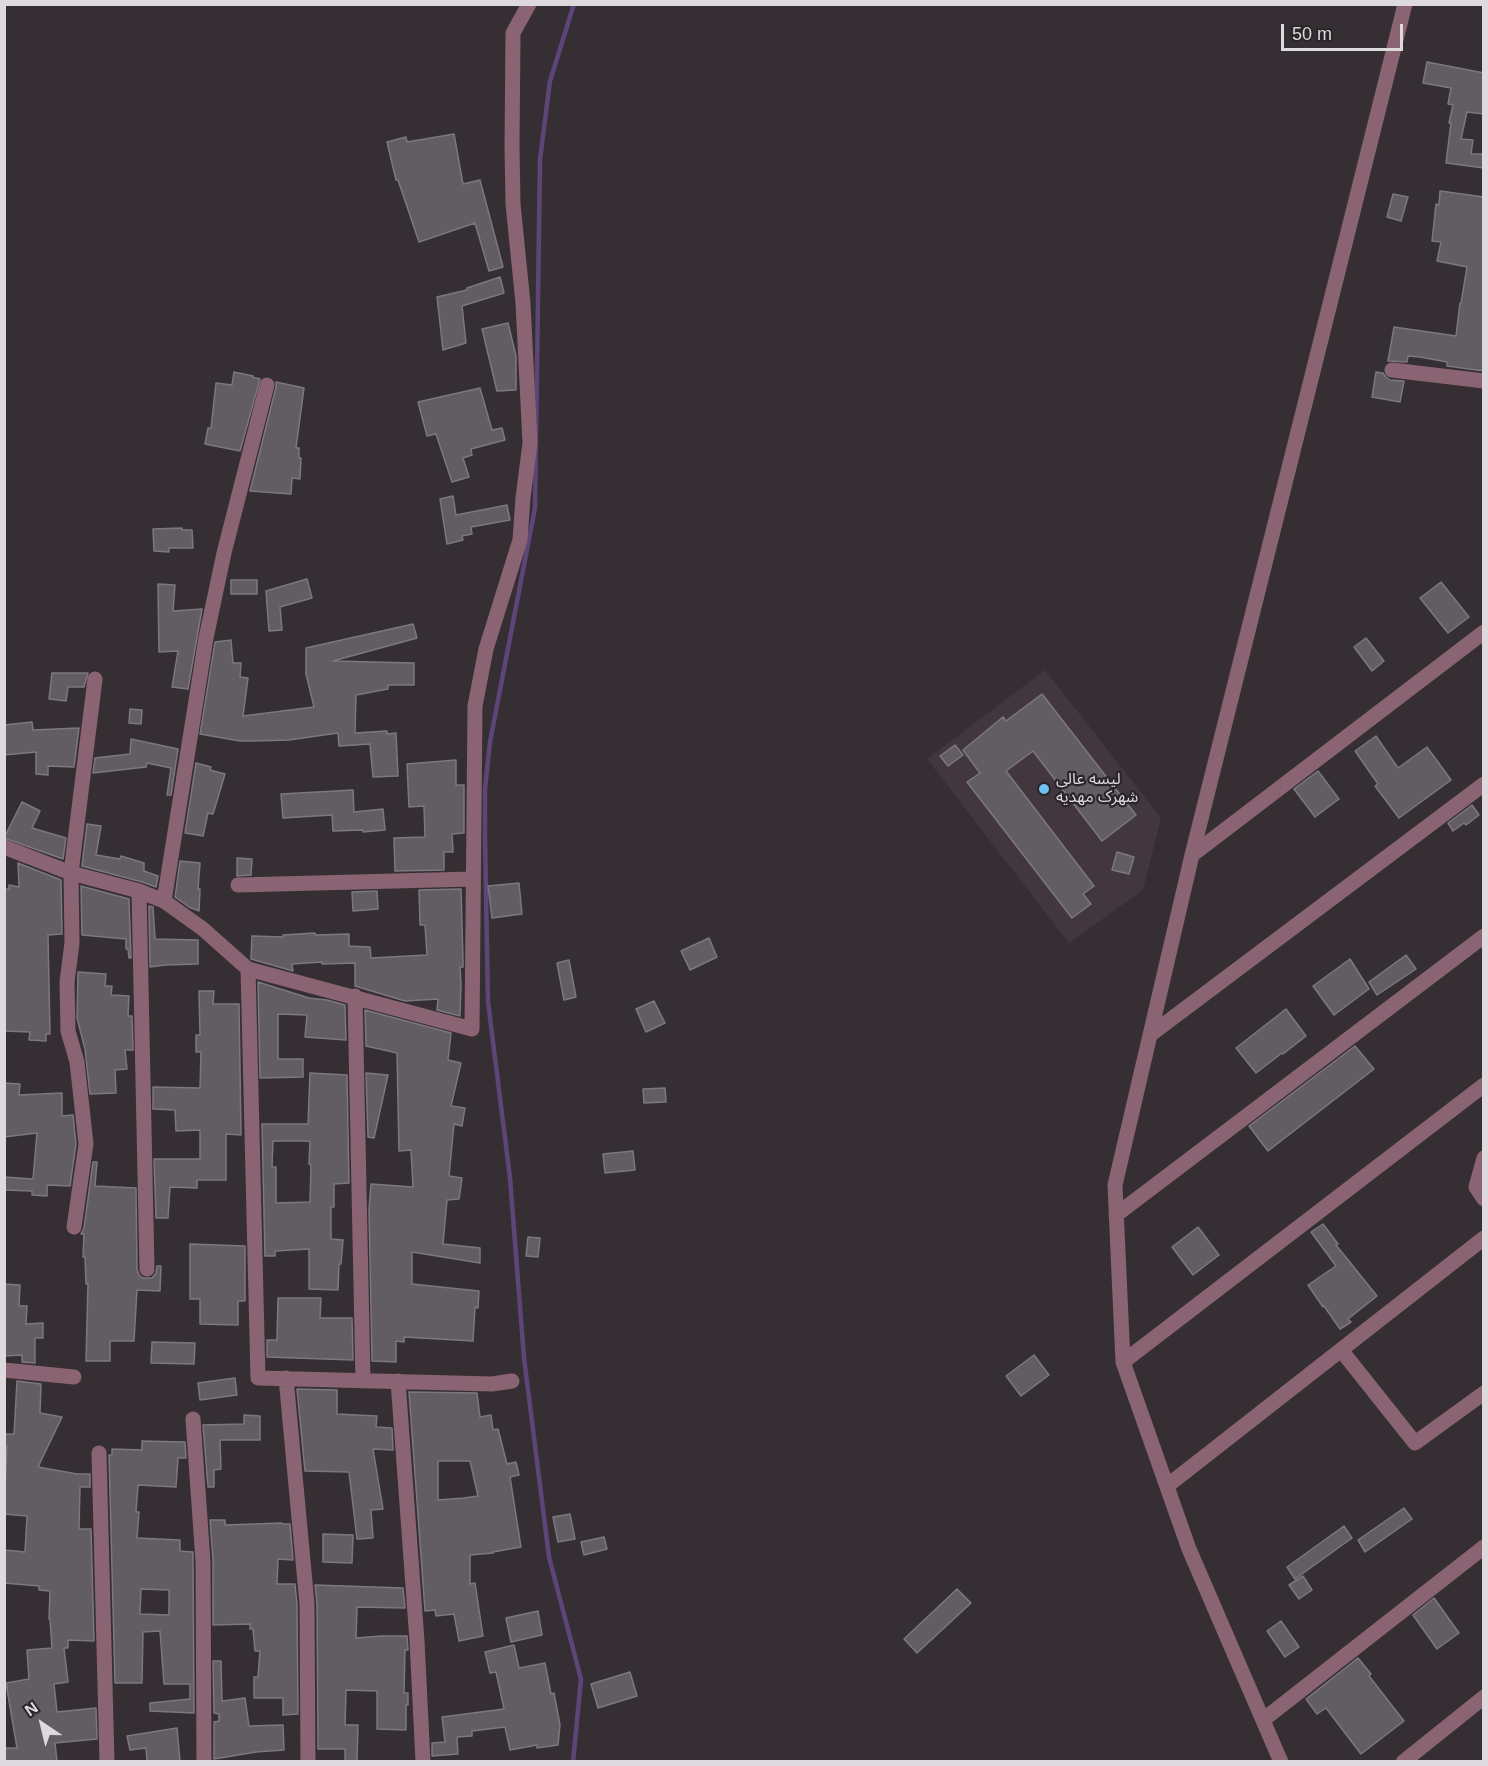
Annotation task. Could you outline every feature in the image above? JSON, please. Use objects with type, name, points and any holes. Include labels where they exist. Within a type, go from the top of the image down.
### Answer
[{"type":"street","points":[[4,847],[71,873],[139,891],[164,902],[203,929],[248,969],[472,1029],[475,706],[486,649],[520,540],[530,443],[523,303],[513,204],[512,146],[513,33],[529,4]]},
{"type":"street","points":[[1281,1761],[1189,1549],[1124,1362],[1115,1185],[1192,855],[1405,4]]},
{"type":"street","points":[[1392,370],[1484,381]]},
{"type":"street","points":[[164,902],[206,638],[224,553],[267,385]]},
{"type":"street","points":[[1192,855],[1484,632]]},
{"type":"street","points":[[74,1227],[86,1144],[77,1062],[68,1031],[67,982],[72,943],[71,873],[95,678]]},
{"type":"street","points":[[1150,1035],[1484,784]]},
{"type":"street","points":[[238,885],[473,879]]},
{"type":"street","points":[[139,891],[147,1269]]},
{"type":"street","points":[[1116,1215],[1484,936]]},
{"type":"street","points":[[248,969],[258,1378],[492,1384],[512,1381]]},
{"type":"street","points":[[355,996],[363,1381]]},
{"type":"street","points":[[1124,1362],[1484,1085]]},
{"type":"street","points":[[1484,1158],[1476,1187],[1484,1198]]},
{"type":"street","points":[[1167,1486],[1484,1238]]},
{"type":"street","points":[[1341,1350],[1415,1443],[1484,1394]]},
{"type":"street","points":[[4,1370],[74,1377]]},
{"type":"street","points":[[286,1378],[307,1604],[308,1761]]},
{"type":"street","points":[[398,1382],[423,1761]]},
{"type":"street","points":[[193,1419],[203,1561],[204,1761]]},
{"type":"street","points":[[99,1453],[106,1761]]},
{"type":"street","points":[[1263,1720],[1484,1547]]},
{"type":"street","points":[[1403,1761],[1484,1697]]},
{"type":"shaded area","name":"لیسه عالی شهرک مهدیه","points":[[1045,670],[1161,818],[1143,890],[1069,943],[927,759]]},
{"type":"building","points":[[1427,62],[1484,73],[1484,114],[1467,112],[1461,139],[1473,140],[1471,154],[1484,154],[1484,168],[1446,163],[1451,123],[1449,123],[1453,105],[1448,104],[1451,88],[1423,83]]},
{"type":"building","points":[[454,134],[463,184],[480,180],[503,267],[489,271],[475,223],[419,242],[398,180],[396,180],[387,142],[406,137],[407,142]]},
{"type":"building","points":[[1440,191],[1484,197],[1484,371],[1447,366],[1447,362],[1420,357],[1408,356],[1407,362],[1388,361],[1394,327],[1456,336],[1467,267],[1437,261],[1441,242],[1432,241],[1436,204],[1439,205]]},
{"type":"building","points":[[1393,194],[1408,197],[1401,221],[1387,217]]},
{"type":"building","points":[[500,277],[504,293],[462,306],[466,343],[443,350],[437,297],[467,290],[467,288]]},
{"type":"building","points":[[508,323],[516,356],[516,390],[497,391],[482,329]]},
{"type":"building","points":[[234,372],[260,379],[240,451],[205,444],[208,428],[211,428],[216,383],[232,385]]},
{"type":"building","points":[[1376,372],[1383,373],[1390,380],[1404,381],[1400,402],[1372,397]]},
{"type":"building","points":[[276,382],[304,388],[296,448],[299,448],[299,458],[301,458],[300,479],[292,478],[291,494],[250,491]]},
{"type":"building","points":[[480,388],[492,430],[502,428],[505,440],[471,449],[472,455],[463,458],[469,477],[452,482],[436,434],[427,436],[418,402]]},
{"type":"building","points":[[453,496],[456,515],[507,505],[510,520],[471,527],[472,534],[462,536],[463,540],[447,544],[440,499]]},
{"type":"building","points":[[182,528],[182,530],[192,530],[193,548],[169,548],[169,552],[154,551],[153,529]]},
{"type":"building","points":[[307,579],[312,598],[280,607],[282,630],[269,631],[266,591]]},
{"type":"building","points":[[231,580],[257,580],[257,594],[231,594]]},
{"type":"building","points":[[1441,582],[1469,617],[1448,633],[1420,598]]},
{"type":"building","points":[[158,584],[175,585],[173,611],[202,609],[188,689],[172,687],[178,651],[159,652]]},
{"type":"building","points":[[413,624],[417,638],[333,661],[414,663],[414,685],[388,685],[388,689],[356,695],[355,733],[387,731],[387,734],[396,733],[398,776],[373,777],[370,744],[339,746],[338,733],[289,740],[253,741],[200,734],[215,642],[231,640],[233,663],[241,663],[240,677],[248,678],[243,716],[314,707],[306,674],[306,648]]},
{"type":"building","points":[[1366,638],[1384,661],[1372,671],[1354,647]]},
{"type":"building","points":[[52,673],[88,673],[84,687],[68,687],[66,701],[49,699]]},
{"type":"building","points":[[1042,694],[1136,815],[1102,841],[1033,751],[1006,771],[1094,886],[1083,894],[1091,904],[1072,918],[967,782],[980,773],[963,750],[1003,717],[1006,721]]},
{"type":"building","points":[[130,709],[142,710],[141,724],[129,723]]},
{"type":"building","points":[[32,722],[33,730],[79,728],[74,767],[48,766],[48,775],[36,774],[36,752],[4,755],[4,725]]},
{"type":"building","points":[[1376,736],[1398,768],[1427,747],[1451,780],[1399,818],[1375,786],[1378,784],[1355,751]]},
{"type":"building","points":[[131,739],[178,749],[171,795],[167,795],[171,768],[147,763],[146,767],[93,773],[95,758],[130,754]]},
{"type":"building","points":[[955,745],[963,755],[948,766],[940,756]]},
{"type":"building","points":[[456,760],[456,785],[464,785],[464,833],[452,834],[453,852],[444,852],[444,870],[395,871],[394,838],[425,837],[424,806],[409,807],[407,764]]},
{"type":"building","points":[[196,763],[225,774],[213,814],[208,813],[203,836],[185,833]]},
{"type":"building","points":[[1318,771],[1339,799],[1315,817],[1294,789]]},
{"type":"building","points":[[353,790],[354,812],[383,809],[385,830],[333,831],[332,815],[283,818],[281,794]]},
{"type":"building","points":[[22,802],[40,811],[32,828],[66,838],[63,859],[4,838]]},
{"type":"building","points":[[1472,805],[1479,815],[1453,831],[1448,823]]},
{"type":"building","points":[[87,824],[101,826],[96,855],[120,859],[121,856],[144,863],[144,871],[158,876],[156,887],[82,866]]},
{"type":"building","points":[[1117,852],[1134,857],[1129,874],[1112,870]]},
{"type":"building","points":[[237,858],[252,859],[251,875],[237,876]]},
{"type":"building","points":[[180,861],[200,863],[199,911],[175,897]]},
{"type":"building","points":[[18,863],[61,880],[62,934],[48,935],[50,1034],[46,1034],[46,1041],[29,1040],[30,1032],[4,1031],[4,888],[9,890],[9,885],[19,887]]},
{"type":"building","points":[[519,883],[522,914],[492,918],[488,886]]},
{"type":"building","points":[[81,886],[129,899],[131,958],[126,949],[126,939],[82,935]]},
{"type":"building","points":[[461,889],[463,967],[460,967],[460,1016],[437,1010],[438,999],[405,1001],[355,986],[355,963],[292,964],[293,971],[251,959],[252,936],[283,937],[283,935],[315,933],[315,935],[349,934],[349,946],[370,947],[371,958],[427,955],[425,925],[420,925],[419,890]]},
{"type":"building","points":[[377,891],[378,909],[353,911],[352,892]]},
{"type":"building","points":[[149,906],[153,907],[155,939],[198,940],[198,964],[150,967]]},
{"type":"building","points":[[709,938],[717,957],[690,970],[681,951]]},
{"type":"building","points":[[1406,955],[1416,969],[1377,995],[1369,982]]},
{"type":"building","points":[[1350,959],[1369,989],[1334,1015],[1313,986]]},
{"type":"building","points":[[569,960],[576,997],[564,1000],[557,963]]},
{"type":"building","points":[[78,972],[106,974],[105,986],[112,986],[111,995],[129,996],[128,1016],[132,1016],[133,1050],[125,1050],[127,1069],[115,1070],[116,1093],[90,1094],[85,1049],[77,1018]]},
{"type":"building","points":[[258,982],[309,998],[345,1005],[346,1040],[305,1037],[307,1015],[278,1014],[278,1059],[303,1059],[303,1077],[260,1078]]},
{"type":"building","points":[[199,991],[214,991],[213,1004],[239,1004],[241,1135],[226,1134],[226,1180],[197,1180],[197,1188],[170,1187],[168,1218],[156,1218],[154,1159],[200,1159],[200,1130],[176,1131],[175,1110],[153,1109],[153,1087],[200,1088],[201,1052],[196,1052],[196,1035],[200,1035]]},
{"type":"building","points":[[654,1001],[665,1023],[646,1032],[636,1009]]},
{"type":"building","points":[[1286,1009],[1306,1036],[1256,1073],[1236,1048]]},
{"type":"building","points":[[365,1010],[451,1033],[448,1060],[461,1063],[451,1106],[465,1108],[462,1126],[454,1124],[449,1176],[462,1178],[459,1199],[447,1200],[443,1244],[480,1248],[480,1263],[412,1252],[412,1284],[479,1291],[478,1308],[475,1307],[473,1341],[404,1337],[404,1342],[396,1341],[396,1362],[372,1361],[369,1209],[371,1184],[413,1187],[411,1150],[399,1151],[397,1053],[366,1046]]},
{"type":"building","points":[[1355,1046],[1374,1069],[1268,1151],[1249,1126]]},
{"type":"building","points":[[310,1073],[347,1075],[349,1183],[334,1184],[334,1207],[331,1207],[331,1239],[343,1240],[338,1290],[309,1289],[309,1249],[275,1251],[275,1256],[265,1256],[262,1124],[308,1124]],"holes":[[[273,1141],[310,1142],[309,1164],[311,1165],[310,1202],[276,1203],[276,1167],[272,1167]]]},
{"type":"building","points":[[366,1073],[388,1075],[374,1138],[368,1137]]},
{"type":"building","points":[[4,1083],[20,1084],[19,1095],[62,1093],[62,1116],[73,1115],[76,1144],[70,1186],[47,1185],[47,1196],[32,1195],[32,1191],[4,1190],[4,1177],[33,1179],[37,1133],[4,1137]]},
{"type":"building","points":[[665,1088],[666,1102],[644,1103],[643,1089]]},
{"type":"building","points":[[633,1151],[635,1170],[605,1173],[603,1154]]},
{"type":"building","points":[[93,1162],[97,1162],[95,1186],[136,1188],[139,1275],[143,1278],[152,1278],[157,1266],[161,1266],[160,1291],[137,1290],[134,1341],[110,1341],[110,1361],[86,1361],[88,1283],[86,1284],[85,1257],[83,1257],[84,1234],[81,1234],[84,1228]]},
{"type":"building","points":[[1323,1224],[1338,1244],[1336,1245],[1377,1296],[1348,1319],[1351,1322],[1340,1329],[1308,1285],[1336,1266],[1311,1232]]},
{"type":"building","points":[[1198,1227],[1219,1255],[1193,1275],[1172,1247]]},
{"type":"building","points":[[528,1237],[540,1238],[538,1257],[526,1256]]},
{"type":"building","points":[[190,1244],[245,1246],[245,1301],[238,1301],[238,1325],[200,1324],[200,1299],[190,1299]]},
{"type":"building","points":[[4,1284],[20,1285],[19,1306],[27,1306],[26,1324],[43,1323],[43,1338],[35,1338],[35,1363],[22,1362],[22,1355],[4,1356]]},
{"type":"building","points":[[278,1298],[321,1298],[320,1318],[352,1318],[353,1360],[267,1357],[267,1340],[277,1340]]},
{"type":"building","points":[[152,1342],[195,1343],[194,1364],[151,1363]]},
{"type":"building","points":[[1034,1355],[1049,1375],[1021,1396],[1006,1376]]},
{"type":"building","points":[[235,1378],[237,1395],[200,1400],[198,1383]]},
{"type":"building","points":[[17,1381],[41,1384],[40,1413],[62,1417],[38,1467],[90,1474],[90,1487],[80,1487],[79,1529],[91,1529],[94,1641],[68,1640],[68,1648],[64,1648],[68,1682],[54,1684],[57,1712],[96,1708],[97,1739],[55,1743],[57,1761],[4,1761],[4,1748],[17,1748],[6,1683],[29,1679],[27,1650],[52,1648],[49,1619],[50,1591],[39,1590],[39,1586],[4,1583],[4,1550],[25,1552],[27,1516],[4,1514],[7,1446],[4,1446],[4,1434],[14,1434]]},
{"type":"building","points":[[297,1389],[337,1390],[337,1414],[377,1416],[376,1427],[392,1428],[393,1450],[373,1449],[383,1509],[371,1510],[373,1538],[357,1539],[349,1472],[305,1471]]},
{"type":"building","points":[[409,1392],[477,1393],[480,1417],[491,1415],[493,1430],[498,1429],[507,1464],[516,1462],[519,1475],[510,1477],[521,1547],[470,1555],[470,1584],[475,1583],[483,1636],[459,1641],[454,1614],[436,1616],[435,1610],[425,1611]],"holes":[[[438,1461],[470,1461],[478,1496],[438,1500]]]},
{"type":"building","points":[[244,1415],[260,1416],[260,1440],[220,1440],[221,1469],[214,1470],[214,1487],[208,1487],[203,1425],[244,1424]]},
{"type":"building","points":[[142,1441],[185,1442],[186,1458],[178,1458],[176,1487],[138,1485],[136,1512],[139,1512],[137,1538],[180,1540],[180,1551],[193,1552],[194,1713],[150,1711],[150,1703],[190,1699],[190,1684],[164,1684],[160,1631],[143,1632],[142,1683],[115,1683],[109,1455],[112,1455],[112,1449],[142,1450]],"holes":[[[141,1589],[169,1590],[169,1615],[140,1614]]]},
{"type":"building","points":[[1404,1508],[1412,1519],[1365,1552],[1358,1540]]},
{"type":"building","points":[[570,1514],[575,1539],[558,1542],[553,1517]]},
{"type":"building","points":[[210,1520],[225,1520],[225,1525],[290,1524],[293,1560],[278,1559],[277,1584],[295,1584],[298,1714],[283,1715],[283,1698],[254,1698],[254,1677],[258,1677],[260,1651],[255,1651],[253,1629],[250,1629],[250,1624],[213,1625],[213,1560]]},
{"type":"building","points":[[1344,1526],[1352,1538],[1295,1579],[1287,1567]]},
{"type":"building","points":[[323,1534],[353,1535],[352,1563],[323,1562]]},
{"type":"building","points":[[604,1537],[607,1549],[584,1555],[581,1542]]},
{"type":"building","points":[[1303,1576],[1312,1590],[1299,1599],[1289,1585]]},
{"type":"building","points":[[315,1585],[403,1588],[405,1608],[357,1607],[356,1638],[407,1636],[404,1693],[408,1693],[408,1705],[406,1705],[406,1730],[377,1729],[377,1691],[346,1690],[345,1725],[358,1725],[357,1761],[345,1761],[345,1749],[318,1749]]},
{"type":"building","points":[[957,1589],[971,1603],[917,1653],[904,1639]]},
{"type":"building","points":[[1434,1598],[1459,1633],[1437,1649],[1413,1615]]},
{"type":"building","points":[[538,1611],[542,1635],[511,1642],[506,1618]]},
{"type":"building","points":[[1281,1621],[1299,1647],[1285,1657],[1267,1631]]},
{"type":"building","points":[[514,1645],[519,1668],[545,1663],[560,1725],[558,1745],[537,1748],[537,1745],[510,1750],[505,1727],[472,1731],[472,1736],[457,1737],[458,1754],[432,1756],[432,1743],[445,1742],[442,1717],[504,1709],[496,1672],[490,1673],[485,1652]]},
{"type":"building","points":[[1358,1658],[1404,1721],[1361,1754],[1326,1708],[1317,1714],[1306,1699]]},
{"type":"building","points":[[213,1661],[221,1661],[222,1701],[245,1698],[249,1726],[283,1725],[284,1750],[214,1759],[214,1722],[219,1721],[219,1714],[214,1713]]},
{"type":"building","points":[[630,1672],[637,1696],[598,1708],[591,1684]]},
{"type":"building","points":[[177,1728],[180,1761],[147,1761],[146,1748],[130,1750],[127,1736]]},
{"type":"waterway","points":[[573,1762],[581,1679],[549,1557],[524,1358],[510,1178],[488,1002],[485,789],[490,742],[535,508],[540,159],[550,81],[574,4]]},
{"type":"place","name":"لیسه عالی شهرک مهدیه","points":[[1044,789]]}]
